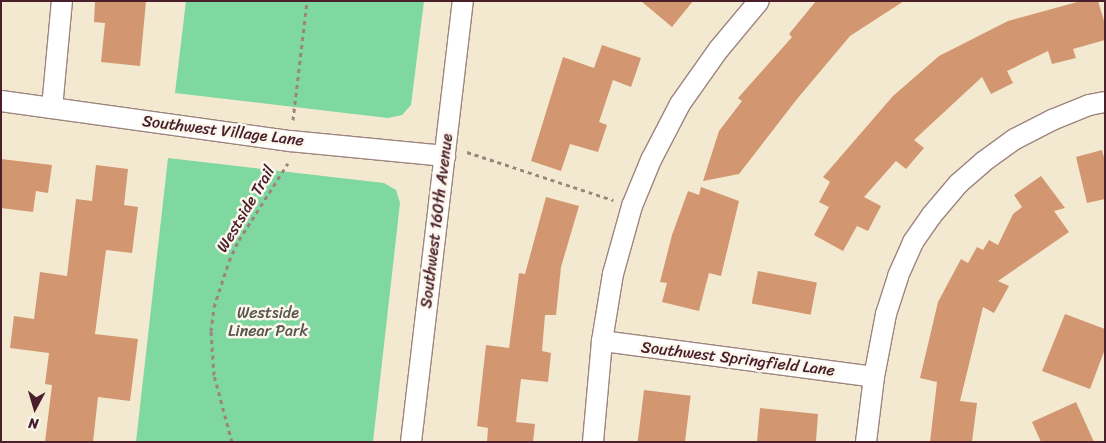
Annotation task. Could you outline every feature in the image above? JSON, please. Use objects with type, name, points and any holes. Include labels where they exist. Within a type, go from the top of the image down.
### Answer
[{"type":"street","points":[[52,108],[62,1]]},
{"type":"street","name":"Southwest 160th Avenue","points":[[411,442],[463,1]]},
{"type":"street","points":[[593,442],[602,342],[613,274],[632,206],[651,160],[680,104],[719,49],[759,1]]},
{"type":"street","name":"Southwest Village Lane","points":[[1,101],[290,140],[445,149]]},
{"type":"street","points":[[866,442],[874,377],[886,314],[898,276],[912,242],[930,216],[958,184],[983,162],[1016,140],[1052,120],[1089,105],[1105,102]]},
{"type":"street","name":"Southwest Springfield Lane","points":[[602,342],[874,377]]},
{"type":"path","points":[[293,117],[307,1]]},
{"type":"path","points":[[445,149],[472,155],[632,206]]},
{"type":"path","name":"Westside Trail","points":[[232,442],[214,375],[211,331],[214,307],[229,261],[239,240],[288,164]]},
{"type":"green space","points":[[186,1],[424,1],[411,105],[402,115],[388,118],[175,93]]},
{"type":"green space","name":"Westside Linear Park","points":[[168,158],[384,183],[396,190],[400,203],[373,442],[136,442]]},
{"type":"building","points":[[95,1],[146,1],[140,66],[101,62],[105,23],[94,22]]},
{"type":"building","points":[[641,1],[693,1],[672,27]]},
{"type":"building","points":[[816,1],[904,1],[850,36],[797,99],[739,174],[703,181],[719,131],[742,101],[738,98],[792,37],[789,34]]},
{"type":"building","points":[[1081,1],[1098,1],[1105,24],[1105,40],[1073,49],[1076,58],[1052,64],[1048,51],[1007,71],[1013,83],[991,94],[982,77],[914,140],[924,148],[906,169],[896,161],[864,197],[881,206],[868,231],[857,226],[843,251],[814,235],[829,207],[819,202],[830,182],[823,177],[893,96],[939,56],[1008,21]]},
{"type":"building","points":[[602,45],[641,58],[631,87],[613,80],[599,122],[607,125],[598,152],[570,144],[561,171],[531,161],[563,57],[594,68]]},
{"type":"building","points":[[1102,150],[1105,161],[1105,199],[1087,203],[1076,157]]},
{"type":"building","points":[[1,159],[52,165],[48,193],[36,191],[33,212],[1,208]]},
{"type":"building","points":[[96,165],[128,169],[124,205],[138,207],[132,253],[106,250],[95,334],[138,339],[130,401],[98,397],[93,442],[45,442],[52,385],[45,384],[49,353],[10,348],[14,316],[34,319],[40,272],[67,276],[76,199],[92,201]]},
{"type":"building","points":[[1041,176],[1065,208],[1054,211],[1069,232],[998,281],[1009,286],[994,313],[983,307],[960,401],[977,403],[972,442],[930,442],[937,382],[920,378],[938,302],[961,259],[968,263],[977,247],[983,250],[989,240],[998,245],[1013,214],[1022,207],[1014,195]]},
{"type":"building","points":[[701,187],[739,201],[721,276],[709,273],[699,311],[662,302],[667,283],[660,282],[672,235],[688,191],[699,195]]},
{"type":"building","points":[[546,197],[579,206],[561,267],[556,315],[545,315],[542,351],[551,353],[548,382],[521,379],[516,422],[535,424],[533,442],[487,442],[488,428],[477,426],[486,345],[509,348],[519,273],[525,274]]},
{"type":"building","points":[[758,271],[817,282],[811,315],[752,303]]},
{"type":"building","points":[[1065,314],[1105,329],[1105,349],[1090,389],[1042,371]]},
{"type":"building","points":[[644,390],[691,396],[685,442],[638,442]]},
{"type":"building","points":[[1076,402],[1094,442],[1041,442],[1032,422]]},
{"type":"building","points":[[760,408],[818,414],[816,441],[757,442]]}]
